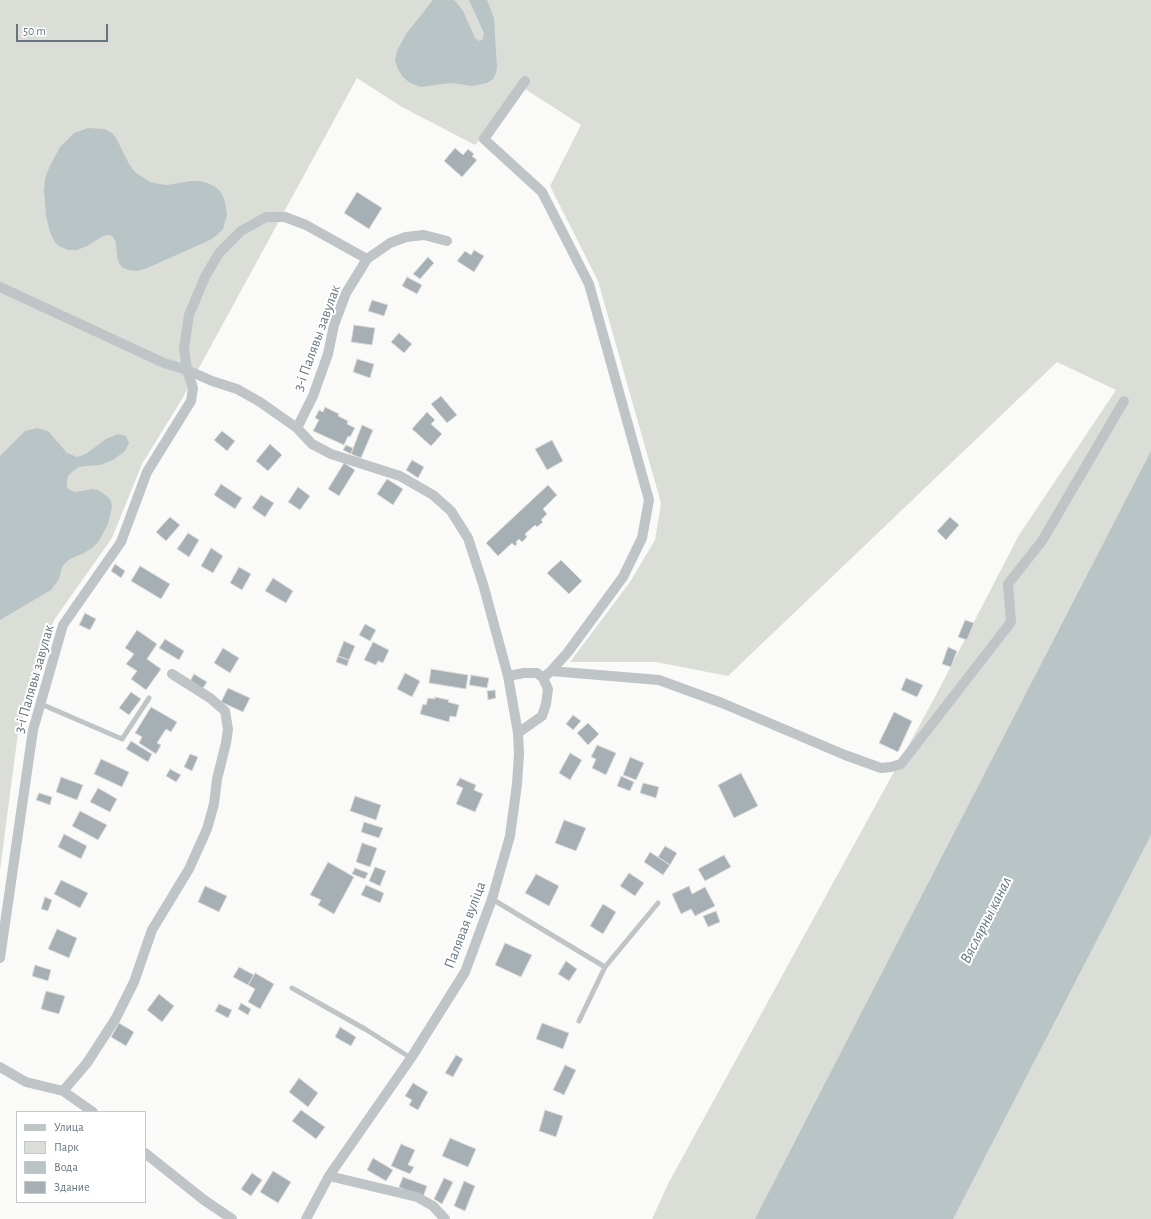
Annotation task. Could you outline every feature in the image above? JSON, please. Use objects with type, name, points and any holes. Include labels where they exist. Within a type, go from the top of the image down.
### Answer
[{"type":"street","points":[[518,734],[542,716],[546,704],[548,689],[547,674],[568,652],[623,577],[642,538],[649,500],[589,284],[542,192],[484,139],[525,81]]},
{"type":"street","name":"3-і Палявы завулак","points":[[0,958],[33,730],[63,625],[121,542],[147,472],[191,401],[193,388],[184,348],[189,315],[205,277],[219,253],[241,231],[266,217],[285,217],[306,225],[367,259]]},
{"type":"street","name":"3-і Палявы завулак","points":[[297,428],[313,396],[328,354],[334,324],[346,293],[367,259],[390,243],[406,237],[424,235],[447,241]]},
{"type":"street","points":[[0,287],[164,363],[188,370],[212,381],[237,389],[260,402],[297,428]]},
{"type":"street","points":[[508,676],[524,673],[537,673],[659,680],[722,703],[845,755],[881,768],[901,764],[1011,622],[1008,584],[1042,541],[1124,401]]},
{"type":"street","name":"Палявая вуліца","points":[[297,428],[312,444],[331,454],[400,476],[434,495],[452,511],[468,538],[483,584],[508,676],[518,734],[519,754],[518,784],[510,836],[492,899],[465,972],[411,1058],[329,1176],[306,1219]]},
{"type":"street","points":[[63,1091],[87,1063],[116,1018],[134,982],[152,930],[189,869],[207,829],[214,804],[217,778],[228,729],[225,711],[210,698],[172,674]]},
{"type":"street","points":[[0,1067],[26,1082],[63,1091],[91,1111]]},
{"type":"street","points":[[146,1154],[204,1200],[232,1219]]},
{"type":"street","points":[[329,1176],[417,1197],[433,1206],[445,1219]]},
{"type":"lane","points":[[41,704],[122,739],[149,698]]},
{"type":"lane","points":[[492,899],[606,967]]},
{"type":"lane","points":[[579,1021],[606,967],[658,903]]},
{"type":"lane","points":[[292,988],[365,1028],[411,1058]]},
{"type":"green space","points":[[0,0],[1151,0],[1151,1219],[652,1219],[669,1182],[935,697],[1019,535],[1116,390],[1057,362],[728,676],[656,662],[570,662],[630,582],[655,540],[661,503],[598,281],[550,186],[581,125],[525,89],[475,145],[402,107],[357,78],[182,399],[142,464],[112,538],[54,620],[18,733],[0,870]]},
{"type":"water","points":[[433,0],[454,0],[463,11],[475,38],[479,41],[483,39],[484,33],[469,0],[487,0],[494,18],[497,67],[493,79],[487,83],[472,86],[452,83],[421,87],[410,83],[403,77],[395,60],[397,51],[406,34]]},
{"type":"water","points":[[88,128],[105,129],[112,133],[135,172],[150,182],[167,185],[199,181],[214,186],[220,191],[224,198],[226,207],[227,215],[223,229],[210,240],[145,269],[137,271],[123,268],[119,263],[116,243],[110,235],[103,236],[87,246],[77,250],[68,250],[59,246],[54,241],[50,232],[46,216],[44,191],[45,179],[60,147],[74,133]]},
{"type":"water","points":[[37,428],[48,431],[67,453],[77,457],[86,454],[106,439],[118,434],[126,436],[129,443],[125,451],[113,460],[100,465],[79,467],[68,476],[67,487],[70,490],[75,492],[93,489],[98,490],[111,501],[112,507],[108,524],[99,541],[92,548],[65,563],[62,567],[59,579],[51,590],[0,620],[0,456],[25,431]]},
{"type":"water","name":"Вяслярны канал","points":[[1151,451],[1151,835],[953,1219],[755,1219]]},
{"type":"building","points":[[455,148],[463,155],[468,149],[474,154],[472,156],[477,160],[462,177],[444,161]]},
{"type":"building","points":[[357,192],[382,208],[369,229],[344,213]]},
{"type":"building","points":[[474,250],[484,256],[474,272],[457,261],[465,251],[471,255]]},
{"type":"building","points":[[428,257],[434,263],[420,279],[413,274]]},
{"type":"building","points":[[407,277],[422,285],[417,294],[402,286]]},
{"type":"building","points":[[372,300],[388,305],[384,316],[368,311]]},
{"type":"building","points":[[354,325],[375,328],[372,345],[351,342]]},
{"type":"building","points":[[399,333],[412,344],[404,353],[391,342]]},
{"type":"building","points":[[357,359],[374,364],[370,378],[353,372]]},
{"type":"building","points":[[441,396],[457,415],[447,423],[431,404]]},
{"type":"building","points":[[325,407],[339,414],[338,416],[348,421],[347,424],[355,428],[350,437],[348,436],[344,445],[313,431],[319,420],[315,418],[319,410],[323,412]]},
{"type":"building","points":[[427,412],[435,420],[431,424],[442,434],[431,446],[412,429]]},
{"type":"building","points":[[362,425],[373,430],[361,458],[351,454]]},
{"type":"building","points":[[222,431],[235,441],[227,451],[214,440]]},
{"type":"building","points":[[552,440],[563,461],[547,470],[535,449]]},
{"type":"building","points":[[270,444],[282,455],[268,471],[256,461]]},
{"type":"building","points":[[346,445],[353,448],[351,454],[343,450]]},
{"type":"building","points":[[412,460],[424,467],[418,478],[406,470]]},
{"type":"building","points":[[344,463],[355,470],[339,496],[328,489]]},
{"type":"building","points":[[387,479],[403,489],[393,505],[377,494]]},
{"type":"building","points":[[221,484],[242,498],[235,509],[214,495]]},
{"type":"building","points":[[548,485],[557,495],[543,509],[547,514],[541,520],[543,522],[537,527],[535,525],[525,534],[527,537],[522,542],[519,539],[515,546],[512,543],[498,556],[486,543]]},
{"type":"building","points":[[298,487],[310,496],[300,510],[288,502]]},
{"type":"building","points":[[261,495],[274,503],[265,517],[252,508]]},
{"type":"building","points":[[170,517],[180,525],[166,541],[156,532]]},
{"type":"building","points":[[950,517],[959,525],[946,540],[937,531]]},
{"type":"building","points":[[188,533],[199,540],[189,557],[177,549]]},
{"type":"building","points":[[211,548],[223,556],[213,573],[201,566]]},
{"type":"building","points":[[561,560],[582,581],[569,594],[547,573]]},
{"type":"building","points":[[115,564],[125,571],[121,578],[111,571]]},
{"type":"building","points":[[140,566],[170,584],[161,599],[131,581]]},
{"type":"building","points":[[239,567],[251,574],[242,590],[230,583]]},
{"type":"building","points":[[273,578],[293,591],[286,603],[265,591]]},
{"type":"building","points":[[85,613],[96,619],[90,630],[79,625]]},
{"type":"building","points":[[965,620],[974,623],[967,640],[958,637]]},
{"type":"building","points":[[365,624],[376,630],[370,641],[359,635]]},
{"type":"building","points":[[137,630],[157,644],[147,659],[161,669],[146,690],[131,679],[137,671],[126,664],[134,654],[125,648]]},
{"type":"building","points":[[165,639],[184,651],[179,660],[159,648]]},
{"type":"building","points":[[344,641],[355,646],[349,660],[338,656]]},
{"type":"building","points":[[373,642],[389,650],[383,663],[378,661],[376,665],[364,660]]},
{"type":"building","points":[[948,647],[957,651],[951,667],[942,664]]},
{"type":"building","points":[[223,648],[239,658],[230,673],[214,663]]},
{"type":"building","points":[[338,656],[349,660],[347,666],[336,662]]},
{"type":"building","points":[[431,669],[468,675],[466,689],[429,683]]},
{"type":"building","points":[[405,673],[420,681],[412,697],[397,689]]},
{"type":"building","points":[[194,674],[207,682],[201,691],[189,683]]},
{"type":"building","points":[[471,675],[489,678],[487,688],[469,685]]},
{"type":"building","points":[[906,678],[923,685],[917,697],[901,690]]},
{"type":"building","points":[[228,688],[250,698],[243,712],[221,702]]},
{"type":"building","points":[[495,690],[496,698],[488,700],[487,691]]},
{"type":"building","points":[[131,692],[141,699],[129,715],[119,708]]},
{"type":"building","points":[[435,697],[449,700],[448,702],[459,705],[456,717],[450,716],[449,722],[420,714],[423,704],[426,705],[428,698],[435,699]]},
{"type":"building","points":[[151,707],[177,722],[171,732],[166,729],[157,743],[161,745],[156,754],[139,743],[142,737],[135,733]]},
{"type":"building","points":[[894,712],[912,721],[898,752],[879,743]]},
{"type":"building","points":[[573,715],[581,721],[573,730],[566,724]]},
{"type":"building","points":[[588,723],[599,734],[588,745],[577,733]]},
{"type":"building","points":[[131,741],[152,754],[148,762],[126,749]]},
{"type":"building","points":[[597,745],[616,753],[606,775],[592,768],[596,759],[591,757]]},
{"type":"building","points":[[570,753],[582,760],[570,780],[559,773]]},
{"type":"building","points":[[190,754],[198,757],[192,771],[184,767]]},
{"type":"building","points":[[630,757],[644,763],[636,780],[623,775]]},
{"type":"building","points":[[101,759],[129,772],[122,787],[94,774]]},
{"type":"building","points":[[170,769],[181,775],[176,782],[166,776]]},
{"type":"building","points":[[741,773],[758,806],[734,818],[718,785]]},
{"type":"building","points":[[621,776],[634,782],[630,791],[617,786]]},
{"type":"building","points":[[61,777],[83,785],[77,800],[56,792]]},
{"type":"building","points":[[460,778],[476,785],[474,790],[483,794],[475,812],[456,804],[463,788],[456,785]]},
{"type":"building","points":[[643,783],[659,787],[656,798],[640,793]]},
{"type":"building","points":[[98,788],[117,799],[110,812],[90,802]]},
{"type":"building","points":[[39,793],[52,797],[50,805],[36,800]]},
{"type":"building","points":[[355,796],[381,805],[376,820],[350,811]]},
{"type":"building","points":[[80,811],[107,825],[98,840],[72,826]]},
{"type":"building","points":[[564,820],[586,828],[576,851],[555,843]]},
{"type":"building","points":[[364,822],[383,828],[379,838],[361,832]]},
{"type":"building","points":[[64,834],[87,846],[81,859],[58,847]]},
{"type":"building","points":[[362,843],[377,848],[370,867],[356,862]]},
{"type":"building","points":[[665,846],[677,853],[670,865],[658,857]]},
{"type":"building","points":[[650,852],[670,865],[663,875],[644,862]]},
{"type":"building","points":[[724,855],[731,867],[705,881],[698,869]]},
{"type":"building","points":[[328,862],[354,877],[334,914],[318,905],[321,900],[310,895]]},
{"type":"building","points":[[375,867],[386,871],[380,886],[369,881]]},
{"type":"building","points":[[355,868],[368,873],[365,879],[352,874]]},
{"type":"building","points":[[629,873],[644,883],[635,896],[620,886]]},
{"type":"building","points":[[536,874],[559,886],[549,906],[525,893]]},
{"type":"building","points":[[61,880],[88,893],[80,908],[54,894]]},
{"type":"building","points":[[366,885],[384,893],[380,903],[361,895]]},
{"type":"building","points":[[205,886],[227,896],[219,912],[198,902]]},
{"type":"building","points":[[689,886],[692,894],[705,887],[715,906],[695,916],[691,909],[681,914],[672,894]]},
{"type":"building","points":[[45,897],[52,900],[48,911],[41,909]]},
{"type":"building","points":[[603,904],[616,912],[603,934],[590,926]]},
{"type":"building","points":[[716,911],[720,922],[708,927],[703,916]]},
{"type":"building","points":[[57,929],[77,938],[69,958],[48,949]]},
{"type":"building","points":[[505,943],[532,955],[521,977],[495,965]]},
{"type":"building","points":[[566,961],[577,969],[569,981],[558,974]]},
{"type":"building","points":[[35,965],[51,970],[48,981],[32,976]]},
{"type":"building","points":[[239,967],[254,975],[248,985],[233,977]]},
{"type":"building","points":[[255,973],[274,984],[260,1009],[248,1002],[255,989],[248,985]]},
{"type":"building","points":[[46,991],[65,996],[59,1014],[41,1009]]},
{"type":"building","points":[[159,994],[174,1006],[162,1022],[147,1010]]},
{"type":"building","points":[[241,1003],[251,1009],[248,1015],[238,1009]]},
{"type":"building","points":[[219,1004],[232,1010],[228,1018],[215,1011]]},
{"type":"building","points":[[119,1023],[134,1032],[126,1046],[111,1037]]},
{"type":"building","points":[[542,1023],[569,1033],[563,1049],[536,1039]]},
{"type":"building","points":[[340,1027],[356,1037],[351,1046],[335,1037]]},
{"type":"building","points":[[456,1055],[463,1059],[453,1077],[445,1073]]},
{"type":"building","points":[[565,1065],[576,1070],[564,1095],[553,1090]]},
{"type":"building","points":[[299,1078],[318,1093],[308,1107],[289,1092]]},
{"type":"building","points":[[413,1083],[428,1092],[418,1110],[409,1105],[412,1100],[405,1096]]},
{"type":"building","points":[[301,1110],[325,1127],[316,1139],[292,1121]]},
{"type":"building","points":[[545,1110],[563,1116],[556,1137],[539,1131]]},
{"type":"building","points":[[450,1138],[476,1149],[468,1167],[442,1156]]},
{"type":"building","points":[[401,1144],[415,1150],[408,1165],[414,1167],[410,1174],[391,1166]]},
{"type":"building","points":[[373,1158],[393,1170],[386,1181],[367,1170]]},
{"type":"building","points":[[273,1171],[291,1182],[278,1203],[260,1192]]},
{"type":"building","points":[[252,1173],[262,1180],[251,1196],[241,1189]]},
{"type":"building","points":[[403,1177],[427,1186],[423,1197],[399,1187]]},
{"type":"building","points":[[444,1178],[453,1182],[442,1204],[434,1199]]},
{"type":"building","points":[[464,1181],[475,1186],[465,1211],[454,1206]]}]
